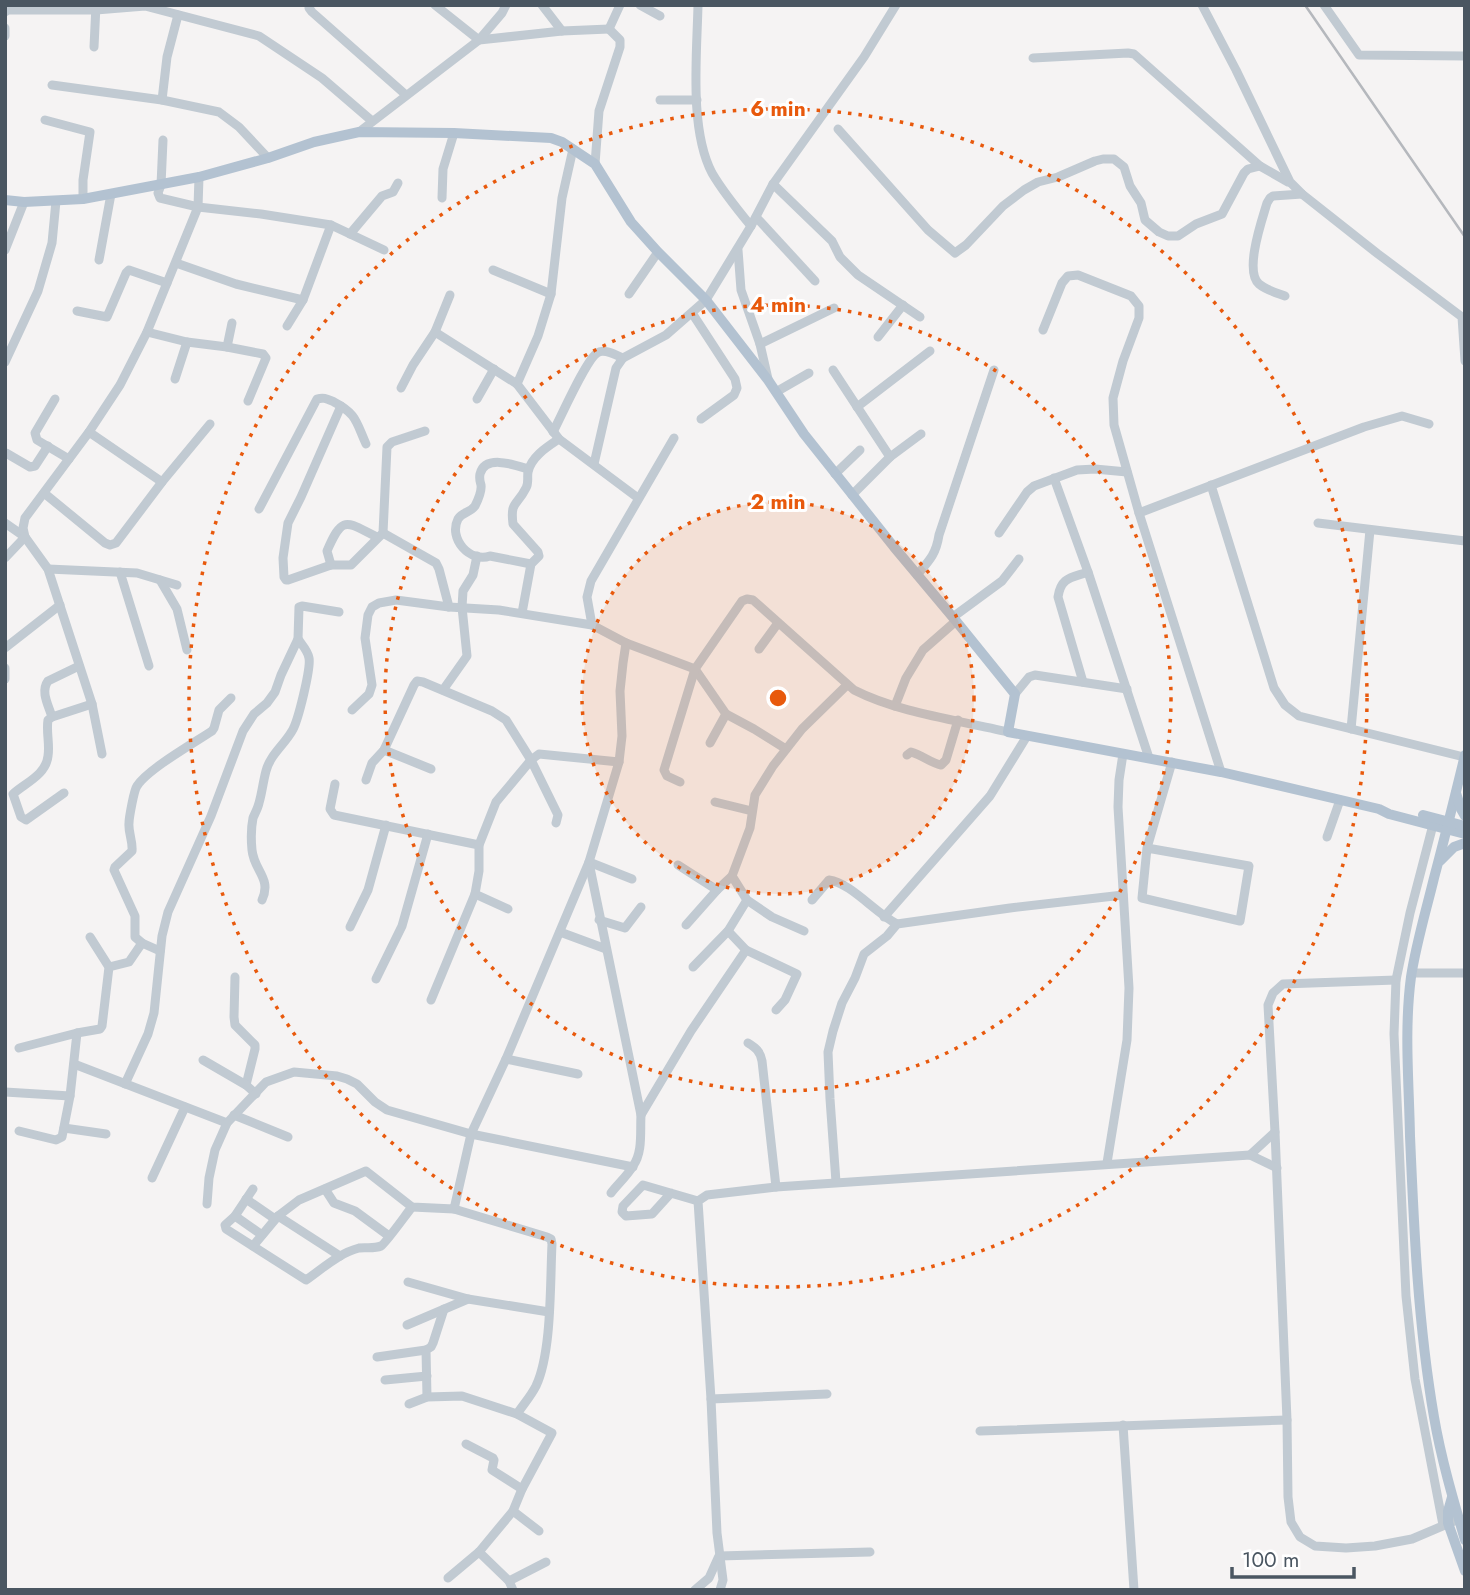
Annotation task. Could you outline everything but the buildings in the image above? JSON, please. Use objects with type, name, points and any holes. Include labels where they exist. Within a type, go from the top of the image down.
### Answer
[{"type":"main road","points":[[5,200],[24,202],[83,199],[160,185],[199,177],[314,142],[359,132],[454,133],[551,138],[562,142],[595,164],[631,222],[706,300],[768,380],[835,474],[1015,694],[1008,732],[1221,772],[1379,809],[1392,808],[1446,824],[1465,826]]},
{"type":"main road","points":[[1464,756],[1412,973],[1407,1038],[1419,1304],[1434,1418],[1452,1496],[1450,1522],[1465,1571]]},
{"type":"main road","points":[[1455,791],[1465,816]]},
{"type":"main road","points":[[1446,824],[1465,834]]},
{"type":"main road","points":[[1438,863],[1454,847],[1465,843]]},
{"type":"main road","points":[[1450,1522],[1465,1540]]},
{"type":"street","points":[[310,5],[312,12],[406,95]]},
{"type":"street","points":[[435,5],[479,40],[609,29],[620,40],[620,47],[599,111],[595,164]]},
{"type":"street","points":[[359,132],[479,40],[506,5]]},
{"type":"street","points":[[542,5],[562,31]]},
{"type":"street","points":[[609,29],[620,5]]},
{"type":"street","points":[[640,5],[660,16]]},
{"type":"street","points":[[698,5],[699,135],[712,172],[729,199],[815,281]]},
{"type":"street","points":[[594,464],[616,368],[623,358],[666,335],[706,300],[738,249],[773,184],[864,57],[895,5]]},
{"type":"street","points":[[1202,5],[1290,182]]},
{"type":"street","points":[[1324,5],[1359,55],[1465,56]]},
{"type":"street","points":[[5,12],[145,6],[259,36],[322,78],[372,121]]},
{"type":"street","points":[[94,47],[96,7]]},
{"type":"street","points":[[162,100],[167,57],[178,15]]},
{"type":"street","points":[[5,28],[5,36]]},
{"type":"street","points":[[1033,58],[1134,54],[1260,166],[1290,182],[1378,254],[1462,317],[1465,361]]},
{"type":"street","points":[[52,85],[162,100],[219,112],[239,127],[268,158]]},
{"type":"street","points":[[660,100],[697,100]]},
{"type":"street","points":[[45,120],[90,132],[83,199]]},
{"type":"street","points":[[838,129],[928,230],[956,253],[1003,206],[1024,190],[1038,182],[1058,177],[1095,161],[1114,159],[1120,163],[1141,202],[1145,220],[1168,236],[1178,236],[1196,224],[1222,214],[1244,173],[1260,166]]},
{"type":"street","points":[[442,198],[443,169],[454,133]]},
{"type":"street","points":[[163,140],[158,193],[160,198],[198,207],[331,225],[384,250]]},
{"type":"street","points":[[517,384],[538,336],[551,294],[562,198],[573,149]]},
{"type":"street","points":[[25,537],[25,518],[120,385],[147,332],[198,207],[199,177]]},
{"type":"street","points":[[350,234],[382,196],[393,192],[398,183]]},
{"type":"street","points":[[773,184],[832,241],[840,257],[858,275],[920,317]]},
{"type":"street","points":[[99,260],[111,194]]},
{"type":"street","points":[[1285,296],[1256,280],[1253,258],[1270,198],[1302,194]]},
{"type":"street","points":[[6,359],[38,291],[52,243],[56,201]]},
{"type":"street","points":[[5,250],[24,202]]},
{"type":"street","points":[[287,326],[303,300],[331,225]]},
{"type":"street","points":[[738,249],[741,290],[760,344],[768,380]]},
{"type":"street","points":[[629,294],[659,252]]},
{"type":"street","points":[[176,263],[236,285],[303,300]]},
{"type":"street","points":[[77,311],[107,317],[128,270],[167,283]]},
{"type":"street","points":[[494,270],[551,294]]},
{"type":"street","points":[[1042,330],[1062,283],[1068,276],[1078,275],[1131,296],[1139,306],[1139,318],[1113,398],[1114,425],[1221,772]]},
{"type":"street","points":[[401,388],[435,332],[450,295]]},
{"type":"street","points":[[878,337],[903,305]]},
{"type":"street","points":[[760,344],[834,308]]},
{"type":"street","points":[[692,313],[735,379],[737,388],[734,395],[701,419]]},
{"type":"street","points":[[227,347],[232,323]]},
{"type":"street","points":[[147,332],[187,342],[265,355],[247,401]]},
{"type":"street","points":[[435,332],[517,384],[556,436],[638,498]]},
{"type":"street","points":[[175,379],[187,342]]},
{"type":"street","points":[[522,613],[531,564],[539,556],[513,524],[513,506],[526,489],[528,469],[556,436],[586,368],[597,353],[605,351],[623,358]]},
{"type":"street","points":[[857,407],[930,351]]},
{"type":"street","points":[[477,399],[494,369]]},
{"type":"street","points":[[833,370],[890,457]]},
{"type":"street","points":[[917,575],[937,550],[939,535],[994,370]]},
{"type":"street","points":[[776,393],[809,373]]},
{"type":"street","points":[[259,509],[317,399],[325,398],[352,414],[366,444]]},
{"type":"street","points":[[55,399],[35,433],[37,440],[69,459]]},
{"type":"street","points":[[341,406],[288,523],[283,558],[284,577],[288,580],[331,565],[351,565],[380,535],[387,447],[392,442],[425,431]]},
{"type":"street","points":[[1139,513],[1396,417],[1411,418],[1429,424]]},
{"type":"street","points":[[44,493],[105,543],[116,543],[210,424]]},
{"type":"street","points":[[89,432],[162,482]]},
{"type":"street","points":[[852,495],[890,457],[921,434]]},
{"type":"street","points":[[592,625],[587,597],[591,581],[674,438]]},
{"type":"street","points":[[6,453],[30,467],[35,467],[48,446]]},
{"type":"street","points":[[835,474],[860,450]]},
{"type":"street","points":[[528,469],[508,462],[489,463],[484,467],[479,477],[481,492],[474,508],[457,520],[456,533],[458,543],[477,556],[531,564]]},
{"type":"street","points":[[999,533],[1034,486],[1077,470],[1127,472]]},
{"type":"street","points":[[1054,478],[1149,758]]},
{"type":"street","points":[[1211,485],[1274,688],[1285,705],[1299,716],[1464,756]]},
{"type":"street","points":[[5,523],[25,537],[48,569],[92,704],[102,754]]},
{"type":"street","points":[[331,565],[327,551],[340,527],[349,523],[436,563],[449,607]]},
{"type":"street","points":[[1318,523],[1465,541]]},
{"type":"street","points":[[1351,729],[1370,530]]},
{"type":"street","points":[[5,558],[25,537]]},
{"type":"street","points":[[443,690],[467,656],[463,592],[473,575],[477,556]]},
{"type":"street","points":[[895,706],[906,678],[923,650],[955,619],[1002,581],[1019,559]]},
{"type":"street","points":[[48,569],[136,573],[177,584]]},
{"type":"street","points":[[120,572],[149,666]]},
{"type":"street","points":[[1083,682],[1058,597],[1063,581],[1088,572]]},
{"type":"street","points":[[160,580],[177,609],[187,650]]},
{"type":"street","points":[[680,782],[667,776],[664,770],[695,669],[747,599],[753,600],[847,685],[872,699],[1008,732]]},
{"type":"street","points":[[352,710],[369,694],[372,685],[365,638],[368,615],[372,607],[379,603],[396,600],[522,613],[592,625],[626,643],[695,669],[726,714],[786,750]]},
{"type":"street","points":[[5,648],[60,605]]},
{"type":"street","points":[[125,1084],[148,1034],[154,1013],[162,936],[168,912],[211,816],[243,731],[254,714],[275,692],[298,639],[299,607],[339,611]]},
{"type":"street","points":[[759,649],[778,623]]},
{"type":"street","points":[[262,900],[266,885],[253,860],[251,830],[266,768],[276,750],[293,731],[300,705],[309,659],[306,649],[298,639]]},
{"type":"street","points":[[454,1209],[471,1134],[506,1059],[589,862],[619,762],[622,736],[621,691],[626,643]]},
{"type":"street","points":[[52,717],[44,692],[45,685],[79,666]]},
{"type":"street","points":[[5,668],[5,679]]},
{"type":"street","points":[[1015,694],[1029,677],[1035,675],[1127,689]]},
{"type":"street","points":[[366,780],[372,764],[384,750],[417,681],[492,711],[506,720],[531,760],[558,815],[556,823]]},
{"type":"street","points":[[686,925],[732,876],[750,828],[755,795],[773,766],[802,729],[847,685]]},
{"type":"street","points":[[160,951],[135,937],[135,916],[114,870],[132,850],[128,825],[133,793],[147,775],[212,731],[219,710],[231,698]]},
{"type":"street","points":[[64,793],[26,820],[21,817],[13,794],[41,772],[45,765],[48,756],[48,720],[92,704]]},
{"type":"street","points":[[710,743],[726,714]]},
{"type":"street","points":[[907,755],[911,752],[941,765],[946,760],[958,720]]},
{"type":"street","points":[[884,917],[990,796],[1027,736]]},
{"type":"street","points":[[384,750],[431,769]]},
{"type":"street","points":[[431,1000],[475,894],[479,872],[479,845],[496,802],[531,760],[542,753],[619,762]]},
{"type":"street","points":[[1107,1163],[1127,1040],[1129,988],[1118,807],[1123,754]]},
{"type":"street","points":[[1147,848],[1249,866],[1240,922],[1142,898],[1147,848],[1172,762]]},
{"type":"street","points":[[335,784],[331,813],[479,845]]},
{"type":"street","points":[[1327,837],[1340,800]]},
{"type":"street","points":[[715,802],[752,811]]},
{"type":"street","points":[[1396,980],[1283,984],[1273,993],[1268,1005],[1277,1168],[1288,1497],[1291,1522],[1300,1537],[1315,1546],[1355,1547],[1412,1539],[1450,1522],[1415,1379],[1407,1308],[1394,1007],[1396,980],[1410,913],[1434,821]]},
{"type":"street","points":[[350,927],[368,890],[386,825]]},
{"type":"street","points":[[376,978],[401,926],[428,834]]},
{"type":"street","points":[[589,862],[632,879]]},
{"type":"street","points":[[589,862],[641,1115],[638,1157],[611,1193]]},
{"type":"street","points":[[678,865],[717,890]]},
{"type":"street","points":[[732,876],[747,900],[772,917],[804,931]]},
{"type":"street","points":[[812,900],[829,880],[833,880],[845,885],[884,917],[897,924],[1123,895]]},
{"type":"street","points":[[475,894],[508,909]]},
{"type":"street","points":[[693,967],[728,931],[747,900]]},
{"type":"street","points":[[599,920],[625,928],[641,907]]},
{"type":"street","points":[[835,1182],[828,1052],[833,1031],[842,1003],[864,954],[887,936],[897,924]]},
{"type":"street","points":[[728,931],[746,950],[797,974],[785,1000],[776,1010]]},
{"type":"street","points":[[560,932],[606,949]]},
{"type":"street","points":[[19,1048],[97,1030],[102,1026],[108,967],[90,937]]},
{"type":"street","points":[[108,967],[129,962],[142,943]]},
{"type":"street","points":[[641,1115],[691,1031],[746,950]]},
{"type":"street","points":[[1412,973],[1465,972]]},
{"type":"street","points":[[235,977],[235,1025],[255,1045],[246,1085]]},
{"type":"street","points":[[19,1131],[60,1139],[62,1137],[77,1033]]},
{"type":"street","points":[[748,1043],[760,1053],[762,1061],[776,1187]]},
{"type":"street","points":[[506,1059],[578,1074]]},
{"type":"street","points":[[203,1060],[246,1085],[256,1094]]},
{"type":"street","points":[[74,1064],[227,1124]]},
{"type":"street","points":[[207,1203],[215,1150],[227,1124],[266,1082],[294,1072],[337,1076],[357,1084],[387,1111],[471,1134],[633,1167]]},
{"type":"street","points":[[1396,1087],[1409,1086]]},
{"type":"street","points":[[5,1092],[69,1096]]},
{"type":"street","points":[[152,1178],[185,1107]]},
{"type":"street","points":[[234,1115],[288,1136]]},
{"type":"street","points":[[64,1128],[106,1134]]},
{"type":"street","points":[[1250,1155],[1275,1132]]},
{"type":"street","points":[[698,1201],[707,1195],[776,1187],[1107,1163],[1250,1155],[1277,1168]]},
{"type":"street","points":[[253,1246],[277,1217],[299,1200],[366,1171],[412,1207],[454,1209],[551,1239],[549,1312],[544,1357],[536,1386],[517,1414]]},
{"type":"street","points":[[671,1193],[652,1214],[626,1216],[622,1212],[623,1206],[643,1185],[671,1193],[698,1201]]},
{"type":"street","points":[[253,1189],[235,1216],[225,1224],[226,1229],[306,1280],[340,1256],[358,1248],[380,1247],[385,1244],[412,1207]]},
{"type":"street","points":[[325,1189],[334,1203],[355,1211],[389,1236]]},
{"type":"street","points":[[246,1199],[340,1256]]},
{"type":"street","points":[[698,1201],[719,1556],[723,1580],[720,1590]]},
{"type":"street","points":[[235,1216],[262,1235]]},
{"type":"street","points":[[408,1282],[468,1299],[549,1312]]},
{"type":"street","points":[[407,1325],[468,1299]]},
{"type":"street","points":[[377,1357],[431,1347],[444,1309]]},
{"type":"street","points":[[426,1350],[427,1397]]},
{"type":"street","points":[[385,1380],[427,1376]]},
{"type":"street","points":[[711,1399],[827,1394]]},
{"type":"street","points":[[409,1404],[427,1397],[462,1396],[517,1414],[552,1433],[513,1511],[479,1552],[448,1578]]},
{"type":"street","points":[[980,1432],[1287,1420]]},
{"type":"street","points":[[1123,1425],[1134,1590]]},
{"type":"street","points":[[466,1444],[493,1458],[492,1470],[522,1489]]},
{"type":"street","points":[[513,1511],[539,1531]]},
{"type":"street","points":[[479,1552],[511,1585],[546,1562]]},
{"type":"street","points":[[719,1556],[870,1552]]},
{"type":"street","points":[[695,1590],[709,1578],[719,1556]]},
{"type":"railway","points":[[1305,5],[1465,237]]}]
